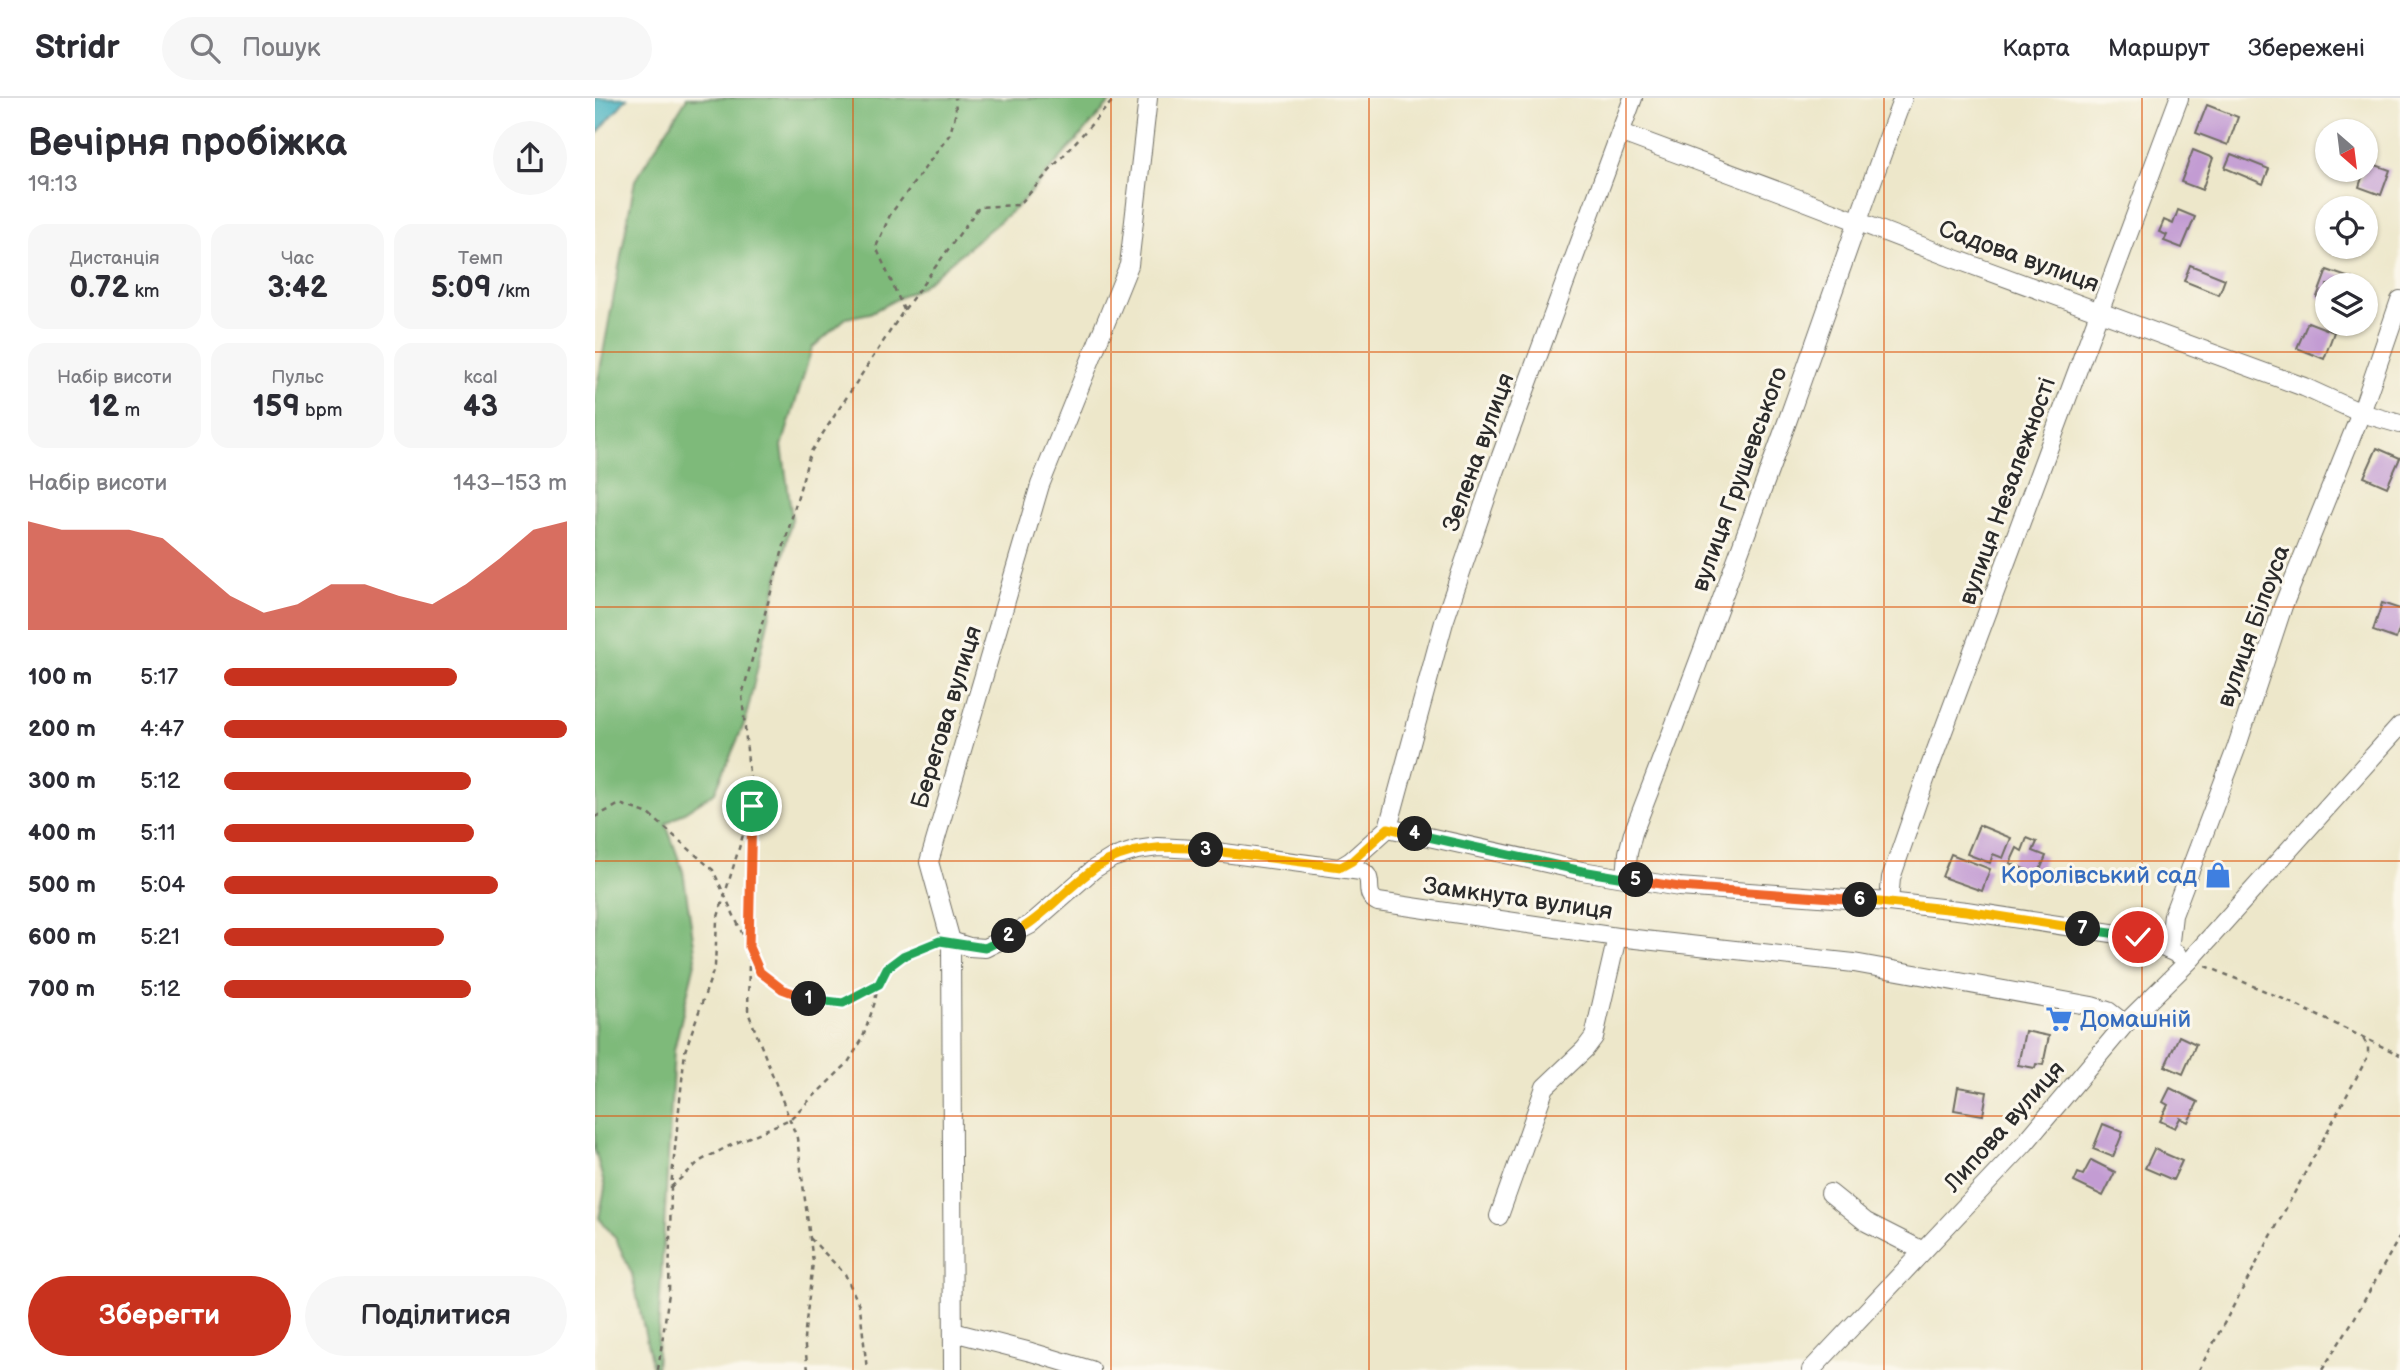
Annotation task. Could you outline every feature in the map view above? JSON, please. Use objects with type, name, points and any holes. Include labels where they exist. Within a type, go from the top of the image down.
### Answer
[{"type":"street","name":"Берегова вулиця","points":[[953,1370],[951,941],[929,862],[1040,485],[1129,265],[1148,98]]},
{"type":"street","name":"Зелена вулиця","points":[[1388,828],[1444,622],[1494,475],[1633,98]]},
{"type":"street","name":"вулиця Грушевського","points":[[1626,878],[1627,853],[1633,833],[1718,612],[1856,221],[1903,98]]},
{"type":"street","name":"вулиця Незалежності","points":[[1889,902],[1891,878],[1896,862],[2179,98]]},
{"type":"street","name":"Садова вулиця","points":[[1622,133],[2304,387],[2361,413],[2400,424]]},
{"type":"street","name":"вулиця Білоуса","points":[[2169,950],[2173,915],[2236,749],[2283,606],[2361,413],[2400,300]]},
{"type":"street","name":"Липова вулиця","points":[[1811,1370],[2025,1143],[2125,1024],[2190,960],[2400,726]]},
{"type":"street","points":[[1341,867],[1352,861],[1388,828],[1582,871],[1679,887],[1889,902],[2041,921],[2138,937],[2190,960]]},
{"type":"street","name":"Замкнута вулиця","points":[[951,941],[969,947],[985,948],[1007,937],[1030,925],[1094,869],[1112,858],[1158,847],[1194,849],[1341,867],[1366,873],[1370,879],[1369,894],[1372,900],[1378,902],[1617,937],[1854,964],[1967,982],[2092,1006],[2108,1011],[2125,1024]]},
{"type":"street","points":[[1499,1216],[1545,1087],[1594,1037],[1617,937]]},
{"type":"street","points":[[1829,1193],[1866,1222],[1923,1251]]},
{"type":"street","points":[[953,1332],[1091,1370]]},
{"type":"path","points":[[904,310],[876,247],[890,215],[950,134],[956,112],[955,98]]},
{"type":"path","points":[[808,1370],[804,1339],[813,1262],[797,1138],[748,1012],[752,806],[742,695],[810,453],[904,310],[979,207],[1019,205],[1115,98]]},
{"type":"path","points":[[595,817],[620,804],[649,814],[713,870],[760,972],[782,989],[806,999],[843,1003],[879,984]]},
{"type":"path","points":[[657,1370],[669,1293],[671,1187],[685,1051],[715,966],[717,920],[752,806]]},
{"type":"path","points":[[671,1187],[700,1161],[790,1119],[847,1064],[863,1040],[879,984],[887,968],[903,956],[940,941],[951,941]]},
{"type":"path","points":[[2190,960],[2279,997],[2400,1055]]},
{"type":"path","points":[[2199,1370],[2368,1056],[2368,1046],[2363,1038]]},
{"type":"path","points":[[2322,1370],[2400,1236]]},
{"type":"path","points":[[810,1238],[845,1274],[860,1307],[867,1370]]},
{"type":"green space","points":[[687,98],[1114,98],[1019,205],[922,286],[870,313],[846,318],[812,348],[782,446],[792,518],[745,722],[715,792],[666,824],[683,871],[696,958],[674,1050],[656,1370],[653,1370],[632,1274],[616,1239],[599,1218],[605,1188],[595,1150],[595,397],[635,180]]},
{"type":"water","points":[[595,98],[627,98],[595,136]]},
{"type":"building","points":[[2207,105],[2238,117],[2228,145],[2196,133]]},
{"type":"building","points":[[2193,150],[2213,158],[2202,190],[2181,182]]},
{"type":"building","points":[[2231,154],[2269,169],[2263,184],[2225,168]]},
{"type":"building","points":[[2378,166],[2390,170],[2381,195],[2359,187],[2361,182],[2378,182]]},
{"type":"building","points":[[2178,210],[2195,217],[2182,248],[2164,241],[2167,235],[2159,232],[2164,220],[2173,224]]},
{"type":"building","points":[[2190,265],[2225,279],[2219,295],[2184,281]]},
{"type":"building","points":[[2308,322],[2315,325],[2315,336],[2333,336],[2324,359],[2297,348]]},
{"type":"building","points":[[2377,448],[2400,458],[2387,487],[2364,477]]},
{"type":"building","points":[[2382,603],[2400,609],[2400,627],[2396,639],[2373,631]]},
{"type":"building","points":[[1979,825],[2011,838],[2003,858],[1993,854],[1990,863],[1967,854]]},
{"type":"building","points":[[2027,838],[2037,842],[2033,851],[2046,856],[2038,875],[2010,863],[2017,848],[2022,851]]},
{"type":"building","points":[[1951,854],[1990,869],[1982,891],[1942,877]]},
{"type":"building","points":[[2025,1031],[2049,1036],[2043,1065],[2036,1064],[2035,1068],[2018,1065]]},
{"type":"building","points":[[2179,1036],[2196,1044],[2183,1074],[2165,1066]]},
{"type":"building","points":[[1958,1087],[1987,1092],[1983,1115],[1954,1110]]},
{"type":"building","points":[[2170,1088],[2198,1102],[2188,1122],[2180,1118],[2175,1128],[2160,1121],[2168,1105],[2163,1102]]},
{"type":"building","points":[[2103,1124],[2123,1132],[2113,1157],[2093,1149]]},
{"type":"building","points":[[2154,1149],[2182,1161],[2173,1180],[2145,1168]]},
{"type":"building","points":[[2091,1160],[2115,1172],[2103,1196],[2074,1182],[2078,1173],[2083,1175]]},
{"type":"place","name":"Королівський сад","points":[[2218,875]]},
{"type":"place","name":"Домашній","points":[[2059,1019]]},
{"type":"route","points":[[752,806],[749,947],[760,972],[782,989],[806,999],[843,1003],[879,984],[887,968],[903,956],[940,941],[985,948],[1030,925],[1094,869],[1112,858],[1158,847],[1341,867],[1352,861],[1388,828],[1582,871],[1679,887],[1889,902],[2041,921],[2138,937]]}]
